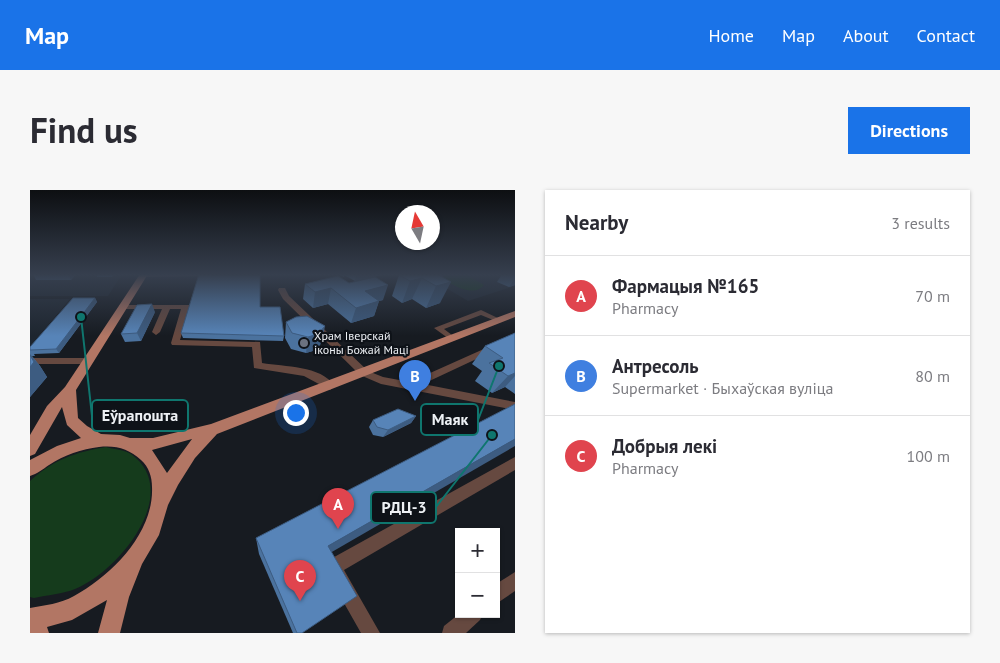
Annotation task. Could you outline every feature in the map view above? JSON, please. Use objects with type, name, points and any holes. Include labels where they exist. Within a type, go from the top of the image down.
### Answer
[{"type":"main road","points":[[30,449],[52,410],[70,390],[130,295]]},
{"type":"main road","points":[[30,468],[69,447],[98,440],[116,440],[132,444],[153,444],[196,432],[212,430],[515,314]]},
{"type":"main road","points":[[70,390],[70,418],[77,428],[98,440]]},
{"type":"main road","points":[[109,633],[118,597],[136,556],[153,529],[161,504],[179,465],[198,441],[212,430]]},
{"type":"main road","points":[[132,444],[150,457],[160,477],[161,504]]},
{"type":"main road","points":[[30,619],[64,612],[104,589],[136,556]]},
{"type":"main road","points":[[30,627],[38,633]]},
{"type":"street","points":[[285,295],[364,372],[381,380],[515,406]]},
{"type":"street","points":[[122,307],[186,307],[174,343],[258,344],[257,366],[324,378],[330,386]]},
{"type":"street","points":[[156,332],[167,307]]},
{"type":"street","points":[[452,338],[438,328],[481,312],[498,320]]},
{"type":"street","points":[[412,385],[515,338]]},
{"type":"street","points":[[30,361],[88,361]]},
{"type":"street","points":[[371,633],[334,567],[515,463]]},
{"type":"street","points":[[500,593],[515,580]]},
{"type":"street","points":[[451,633],[469,618]]},
{"type":"shaded area","points":[[30,295],[109,295],[108,296]]},
{"type":"shaded area","points":[[457,295],[488,295],[468,301]]},
{"type":"shaded area","points":[[30,299],[70,299],[30,347]]},
{"type":"green space","points":[[106,447],[131,454],[146,470],[151,489],[148,509],[139,529],[126,549],[92,580],[65,592],[34,598],[30,597],[30,481],[56,462],[85,451]]},
{"type":"building","points":[[193,295],[260,295],[260,307],[280,307],[284,336],[181,333]]},
{"type":"building","points":[[339,295],[370,295],[379,301],[356,308]]},
{"type":"building","points":[[73,298],[95,298],[56,349],[30,350],[30,347]]},
{"type":"building","points":[[152,304],[137,333],[121,334],[137,305]]},
{"type":"building","points":[[307,316],[325,326],[318,334],[308,337],[292,333],[286,322],[296,317]]},
{"type":"building","points":[[515,333],[515,373],[508,376],[489,363],[503,358],[485,346]]},
{"type":"building","points":[[30,355],[34,362],[30,367]]},
{"type":"building","points":[[515,404],[515,439],[328,546],[357,596],[302,633],[297,633],[256,538]]},
{"type":"building","points":[[398,409],[416,416],[388,430],[377,427],[373,420]]},
{"type":"place","name":"Еўрапошта","points":[[81,317]]},
{"type":"place","name":"Храм Іверскай іконы Божай Маці","points":[[304,343]]},
{"type":"place","name":"Маяк","points":[[499,366]]},
{"type":"place","name":"Антресоль","points":[[415,401]]},
{"type":"place","name":"РДЦ-3","points":[[492,435]]},
{"type":"place","name":"Фармацыя №165","points":[[338,529]]},
{"type":"place","name":"Добрыя лекі","points":[[300,601]]}]
